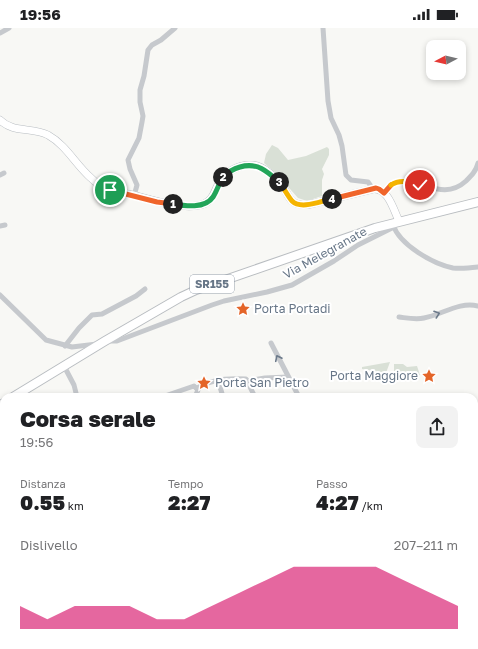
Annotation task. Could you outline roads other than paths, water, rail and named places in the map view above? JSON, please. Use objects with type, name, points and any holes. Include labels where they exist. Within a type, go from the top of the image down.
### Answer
[{"type":"main road","points":[[0,120],[5,125],[12,128],[40,132],[48,135],[64,149],[90,177],[103,187],[110,190],[157,202],[171,204],[203,204],[208,202],[213,197],[224,175],[234,168],[254,165],[264,169],[272,175],[282,186],[292,201],[298,205],[307,205],[373,189],[379,189],[384,193],[395,224]]},
{"type":"main road","name":"SR155","points":[[19,393],[181,297],[196,290],[395,224],[478,202]]},
{"type":"main road","points":[[17,393],[23,390]]},
{"type":"street","points":[[0,33],[9,28]]},
{"type":"street","points":[[134,196],[137,185],[128,160],[139,138],[142,122],[143,116],[140,102],[140,90],[148,50],[152,45],[161,40],[175,28]]},
{"type":"street","points":[[323,28],[328,100],[331,118],[339,135],[342,146],[346,176],[351,180],[368,182],[373,189]]},
{"type":"street","points":[[384,193],[392,184],[398,182],[407,182],[437,189],[456,187],[464,183],[472,175],[478,163]]},
{"type":"street","points":[[395,224],[403,239],[415,250],[435,262],[458,269],[478,268]]},
{"type":"street","name":"Via Melegranate","points":[[65,346],[78,347],[117,341],[224,301],[286,287],[322,269],[358,245],[395,224]]},
{"type":"street","points":[[0,295],[21,314],[42,337],[65,346],[79,328],[92,315],[102,314],[136,296],[145,289]]},
{"type":"street","points":[[399,317],[424,318],[461,306],[478,306]]},
{"type":"street","points":[[271,343],[297,393]]},
{"type":"street","points":[[64,366],[74,385],[76,393]]},
{"type":"street","points":[[197,388],[204,383],[218,380],[246,379],[247,381],[288,376]]},
{"type":"street","points":[[218,380],[222,393]]},
{"type":"street","points":[[247,381],[253,393]]},
{"type":"street","points":[[173,393],[192,386],[197,388]]},
{"type":"street","points":[[197,388],[197,393]]},
{"type":"place","name":"Porta Portadi","points":[[243,309]]},
{"type":"place","name":"Porta Maggiore","points":[[429,376]]},
{"type":"place","name":"Porta San Pietro","points":[[204,383]]}]
